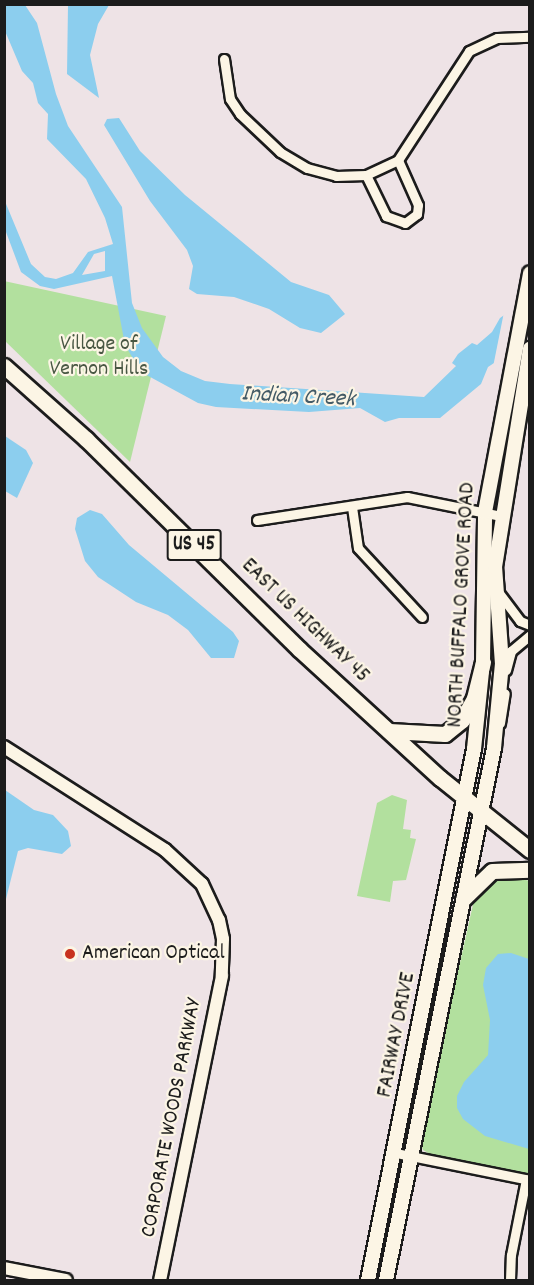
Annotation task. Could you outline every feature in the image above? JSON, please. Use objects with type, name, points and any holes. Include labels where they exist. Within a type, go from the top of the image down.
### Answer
[{"type":"main road","name":"NORTH BUFFALO GROVE ROAD","points":[[465,798],[483,662],[485,512],[528,280]]},
{"type":"main road","name":"NORTH BUFFALO GROVE ROAD","points":[[482,811],[496,727],[502,664],[496,586],[501,516],[528,354]]},
{"type":"main road","name":"EAST US HIGHWAY 45","points":[[4,366],[86,439],[388,730],[465,798],[530,850]]},
{"type":"main road","points":[[388,730],[425,736],[445,734],[462,720],[474,698],[483,662]]},
{"type":"main road","name":"FAIRWAY DRIVE","points":[[368,1281],[396,1153],[465,798]]},
{"type":"main road","name":"FAIRWAY DRIVE","points":[[386,1281],[482,811]]},
{"type":"main road","points":[[463,899],[492,871],[530,870]]},
{"type":"street","points":[[224,59],[230,99],[240,114],[280,152],[307,168],[336,176],[366,175],[398,160],[469,51],[497,38],[530,37]]},
{"type":"street","points":[[366,175],[386,216],[405,223],[417,214],[418,206],[398,160]]},
{"type":"street","points":[[257,520],[414,498],[501,516]]},
{"type":"street","points":[[352,507],[358,548],[422,617]]},
{"type":"street","points":[[496,586],[505,605],[520,621],[530,625]]},
{"type":"street","points":[[496,727],[505,709],[511,651],[530,635]]},
{"type":"street","name":"CORPORATE WOODS PARKWAY","points":[[4,747],[165,850],[202,884],[219,920],[223,939],[222,976],[160,1281]]},
{"type":"street","points":[[396,1153],[528,1179],[511,1255],[510,1281]]},
{"type":"street","points":[[4,1268],[66,1281]]},
{"type":"green space","name":"Village of Vernon Hills","points":[[4,281],[166,316],[130,462],[5,341]]},
{"type":"green space","points":[[392,795],[407,800],[403,829],[411,830],[410,838],[416,839],[406,880],[393,881],[390,902],[357,896],[377,803]]},
{"type":"green space","points":[[507,876],[530,881],[529,1175],[432,1155],[423,1150],[420,1141],[474,900],[491,882]]},
{"type":"water","name":"Indian Creek","points":[[5,5],[25,5],[37,23],[56,94],[68,126],[122,207],[132,303],[142,328],[163,357],[181,371],[205,381],[230,384],[424,397],[456,366],[452,363],[458,354],[472,343],[477,345],[492,332],[500,318],[529,298],[529,340],[488,367],[481,384],[440,418],[399,418],[385,422],[360,408],[309,412],[216,407],[198,403],[141,372],[125,345],[112,276],[54,289],[40,286],[21,272],[6,232],[4,199],[31,264],[45,277],[56,279],[73,273],[88,252],[113,244],[105,218],[86,179],[47,139],[48,114],[38,103],[33,83],[22,71],[5,31]],"holes":[[[105,251],[105,271],[82,275],[94,254]]]},
{"type":"water","points":[[68,5],[109,5],[98,24],[90,55],[99,98],[67,74]]},
{"type":"water","points":[[119,118],[140,151],[185,195],[291,282],[329,295],[345,314],[321,333],[300,328],[269,309],[234,297],[197,294],[189,289],[193,266],[187,250],[150,201],[104,125],[107,119]]},
{"type":"water","points":[[5,436],[26,450],[33,463],[17,498],[5,491]]},
{"type":"water","points":[[90,510],[102,514],[129,545],[233,632],[239,641],[234,658],[211,658],[188,630],[168,615],[136,602],[98,577],[85,561],[75,529],[77,518]]},
{"type":"water","points":[[5,790],[34,810],[53,815],[68,831],[71,846],[62,854],[28,848],[18,851],[5,903]]},
{"type":"water","points":[[511,953],[529,959],[529,1149],[485,1136],[463,1119],[457,1108],[457,1096],[464,1082],[488,1055],[490,1020],[483,985],[486,968],[498,954]]},
{"type":"pier","points":[[530,295],[530,343],[493,367],[504,312]]},
{"type":"place","name":"American Optical","points":[[70,954]]}]
